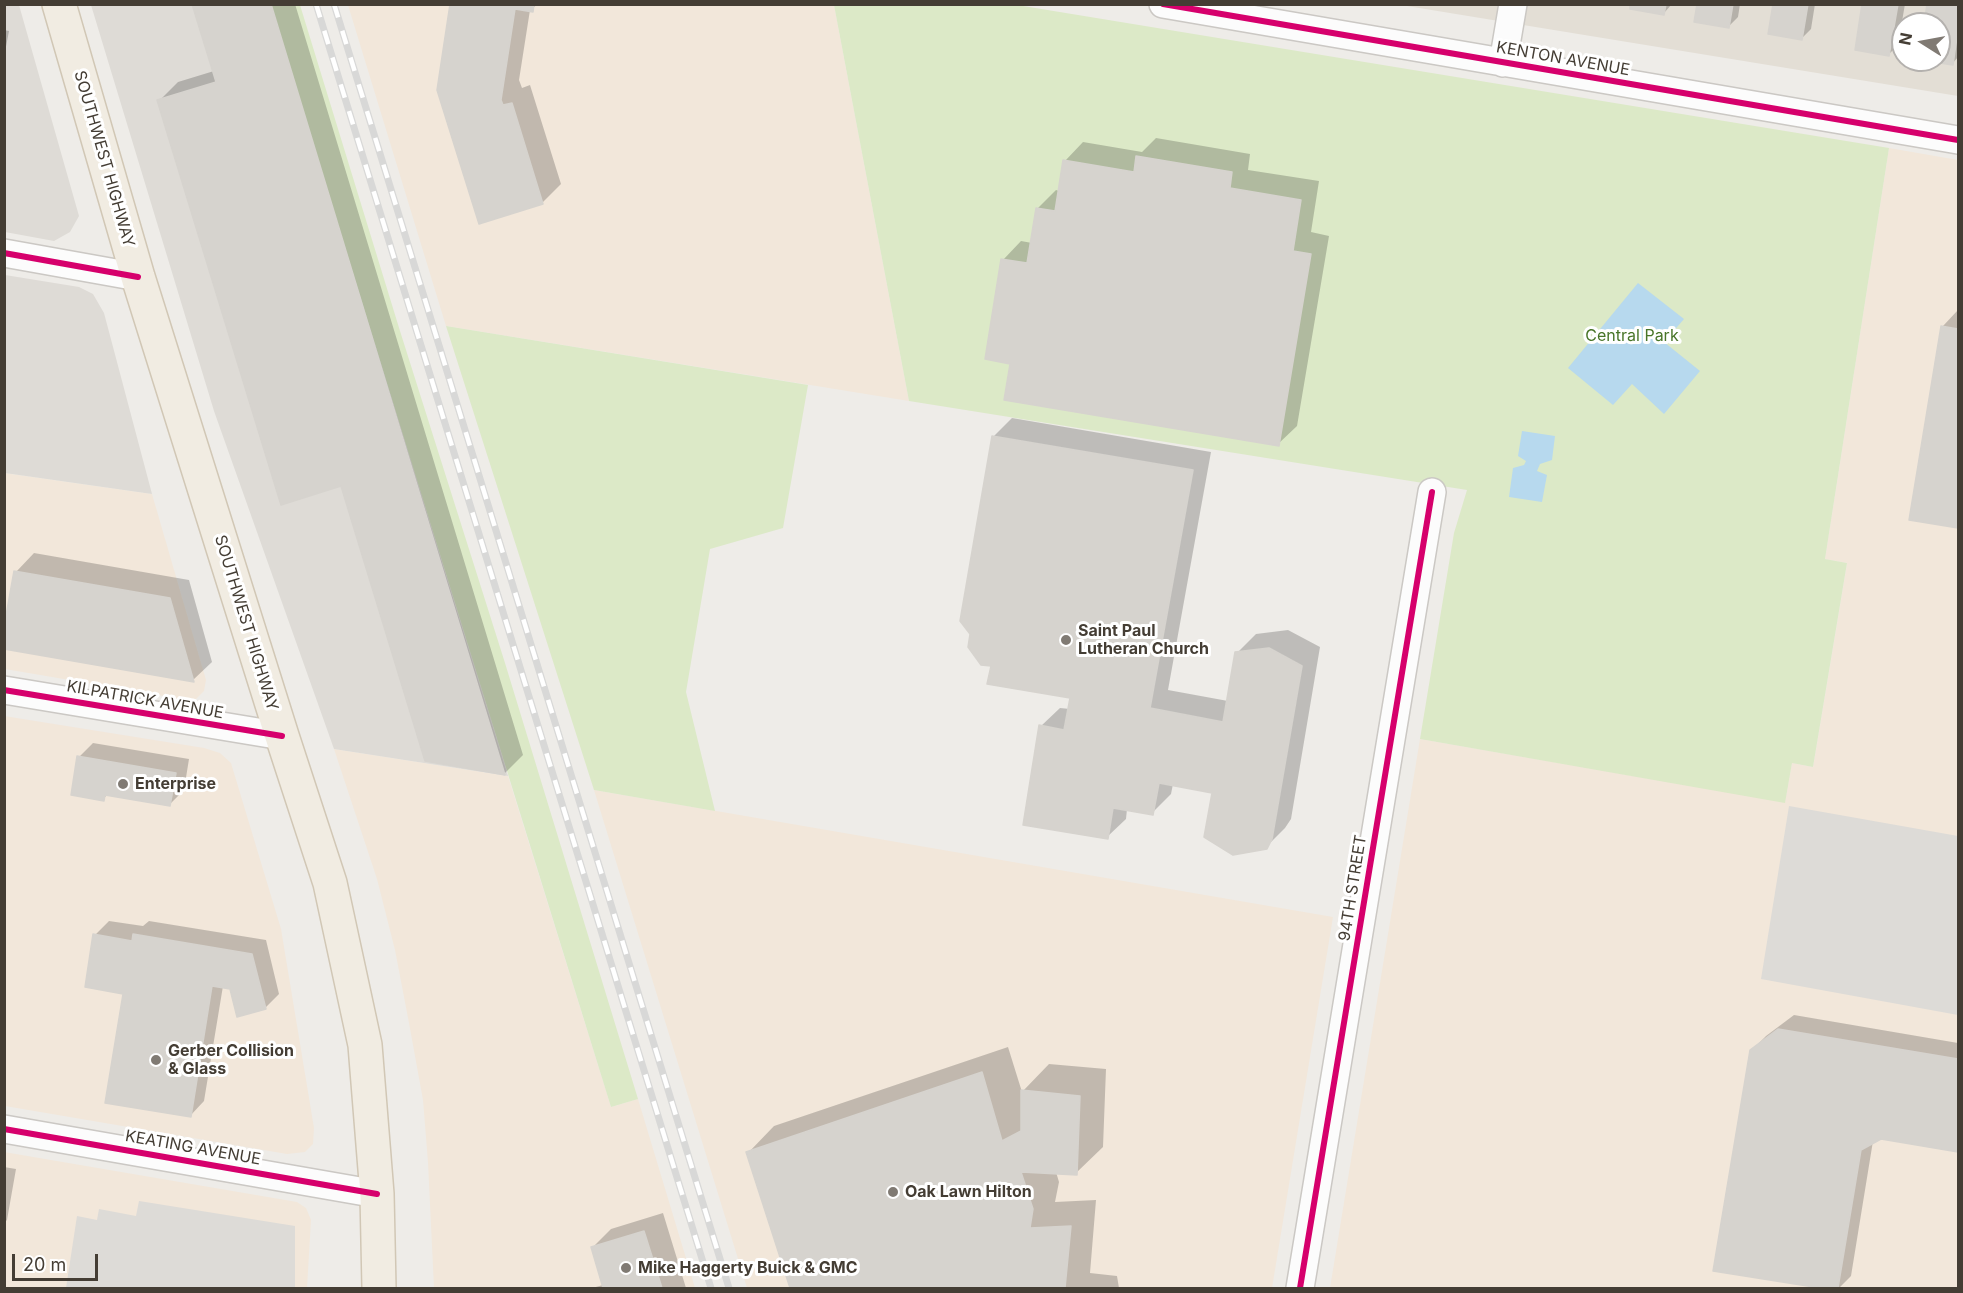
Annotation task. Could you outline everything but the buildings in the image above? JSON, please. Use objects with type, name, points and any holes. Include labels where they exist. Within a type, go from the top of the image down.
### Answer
[{"type":"main road","name":"SOUTHWEST HIGHWAY","points":[[59,4],[138,277],[330,883],[365,1045],[377,1194],[379,1288]]},
{"type":"street","name":"KENTON AVENUE","points":[[1163,4],[1959,140]]},
{"type":"street","points":[[1503,63],[1513,4]]},
{"type":"street","points":[[4,253],[138,277]]},
{"type":"street","name":"94TH STREET","points":[[1300,1288],[1432,492]]},
{"type":"street","name":"KILPATRICK AVENUE","points":[[4,690],[282,736]]},
{"type":"street","name":"KEATING AVENUE","points":[[4,1129],[377,1194]]},
{"type":"shaded area","points":[[4,5],[19,5],[79,216],[70,232],[54,241],[5,232]]},
{"type":"shaded area","points":[[91,5],[270,5],[508,776],[334,749],[214,411]]},
{"type":"shaded area","points":[[348,5],[834,5],[909,401],[446,326]]},
{"type":"shaded area","points":[[1401,5],[1958,5],[1958,96]]},
{"type":"shaded area","points":[[1889,148],[1958,160],[1958,1288],[1330,1288],[1420,739],[1785,802],[1792,763],[1813,767],[1847,563],[1825,559]]},
{"type":"shaded area","points":[[5,275],[79,287],[93,294],[104,313],[152,494],[5,473]]},
{"type":"shaded area","points":[[4,473],[152,494],[206,680],[204,691],[196,699],[187,700],[5,669]]},
{"type":"shaded area","points":[[4,716],[204,748],[220,753],[231,763],[281,929],[314,1128],[313,1144],[305,1152],[287,1154],[5,1106]]},
{"type":"shaded area","points":[[334,749],[508,776],[611,1107],[638,1099],[695,1288],[434,1288],[423,1100],[409,1023],[395,950],[377,879]]},
{"type":"shaded area","points":[[594,790],[1333,917],[1272,1288],[747,1288]]},
{"type":"shaded area","points":[[1789,806],[1958,836],[1958,1015],[1761,979]]},
{"type":"shaded area","points":[[4,1152],[297,1202],[306,1208],[311,1220],[307,1288],[5,1288]]},
{"type":"shaded area","points":[[139,1201],[295,1226],[295,1288],[66,1288],[77,1216],[97,1220],[99,1209],[136,1216]]},
{"type":"green space","points":[[270,5],[300,5],[638,1099],[611,1107]]},
{"type":"green space","name":"Central Park","points":[[834,5],[1017,5],[1889,148],[1825,559],[1847,563],[1813,767],[1792,763],[1785,803],[1420,739],[1454,533],[1467,490],[909,401]]},
{"type":"green space","points":[[446,326],[808,385],[783,528],[710,549],[686,692],[715,811],[594,790]]},
{"type":"water","points":[[1638,283],[1684,319],[1664,342],[1700,371],[1664,414],[1632,384],[1613,405],[1568,368]]},
{"type":"water","points":[[1522,431],[1555,436],[1552,460],[1540,464],[1537,471],[1547,475],[1542,502],[1509,497],[1513,468],[1524,465],[1526,461],[1518,456]]},
{"type":"railway","points":[[316,4],[711,1288]]},
{"type":"railway","points":[[334,4],[729,1288]]},
{"type":"cycle path","points":[[1163,4],[1958,140]]},
{"type":"cycle path","points":[[4,253],[138,277]]},
{"type":"cycle path","points":[[1300,1288],[1432,492]]},
{"type":"cycle path","points":[[4,690],[282,736]]},
{"type":"cycle path","points":[[4,1129],[377,1194]]},
{"type":"place","name":"Saint Paul Lutheran Church","points":[[1066,640]]},
{"type":"place","name":"Enterprise","points":[[123,784]]},
{"type":"place","name":"Gerber Collision & Glass","points":[[156,1060]]},
{"type":"place","name":"Oak Lawn Hilton","points":[[893,1192]]},
{"type":"place","name":"Mike Haggerty Buick & GMC","points":[[626,1268]]}]
